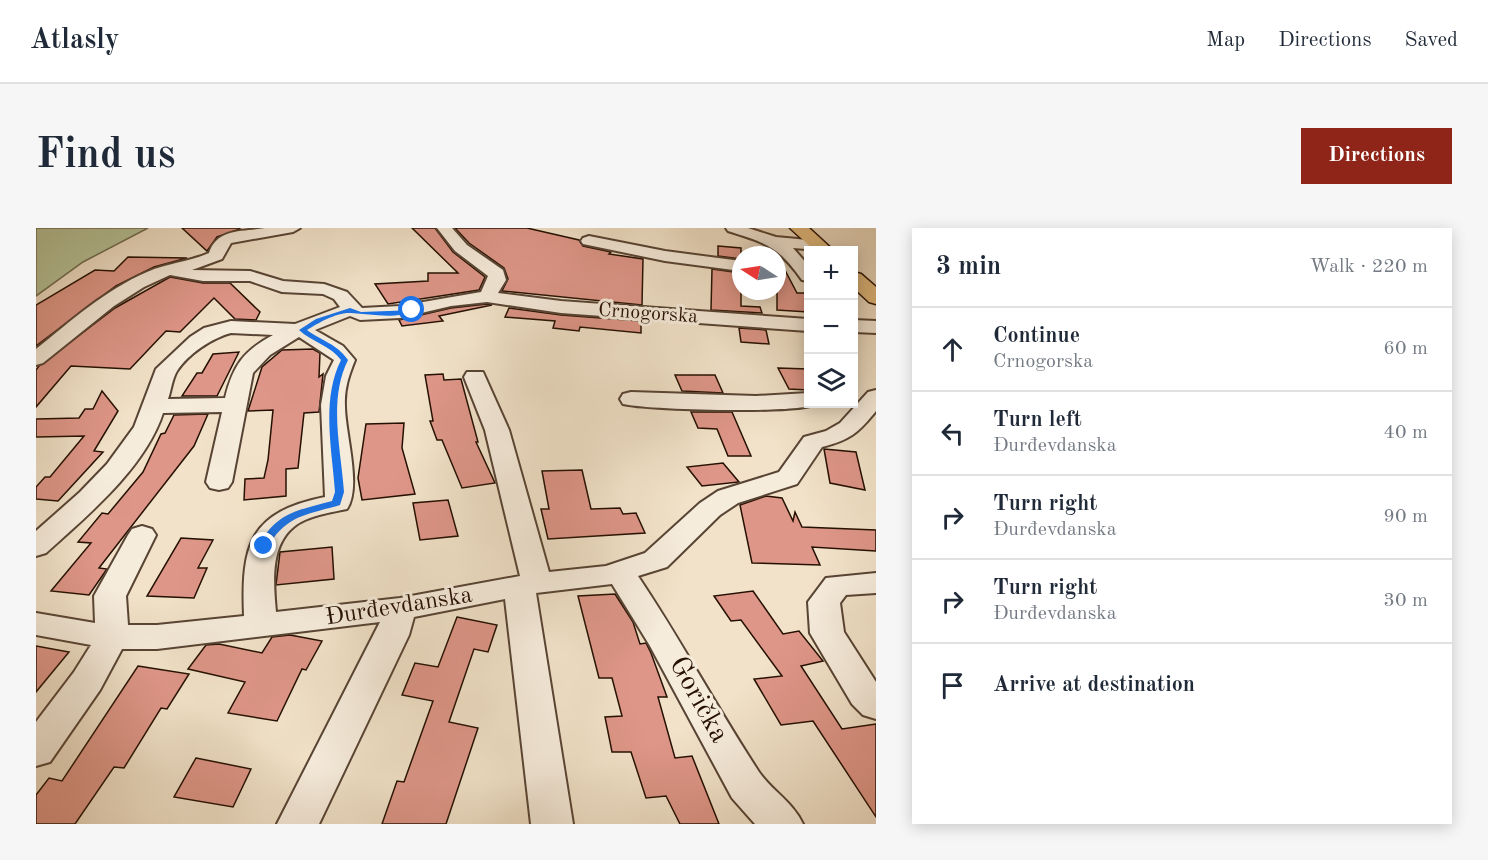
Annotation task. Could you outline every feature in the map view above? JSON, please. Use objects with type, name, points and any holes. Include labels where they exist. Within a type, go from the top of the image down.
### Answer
[{"type":"main road","points":[[799,228],[820,246]]},
{"type":"main road","points":[[858,282],[876,298]]},
{"type":"street","points":[[36,358],[117,296],[156,274],[205,262],[216,256],[220,243],[226,239],[293,228]]},
{"type":"street","points":[[444,228],[461,248],[497,274],[497,280],[487,297]]},
{"type":"street","points":[[733,228],[774,241],[808,246]]},
{"type":"street","points":[[589,241],[684,259],[732,265]]},
{"type":"street","points":[[774,241],[793,256],[799,272]]},
{"type":"street","points":[[172,271],[212,278],[251,276],[285,287],[325,290],[348,302],[350,310]]},
{"type":"street","name":"Crnogorska","points":[[219,482],[237,405],[242,372],[249,361],[261,350],[319,320],[350,310],[360,314],[392,313],[487,297],[561,308],[804,325]]},
{"type":"street","points":[[858,326],[876,327]]},
{"type":"street","name":"Crnogorska","points":[[36,547],[90,498],[116,469],[146,428],[156,406],[155,402],[167,369],[182,354],[211,332],[231,327],[302,330]]},
{"type":"street","points":[[261,626],[258,568],[270,532],[288,517],[337,503],[340,492],[333,405],[337,376],[345,360],[337,349],[319,342],[302,330]]},
{"type":"street","points":[[475,377],[497,430],[515,490],[528,585],[552,824]]},
{"type":"street","name":"Đurđevdanska","points":[[36,624],[112,637],[157,637],[400,609],[528,585],[620,571],[656,560],[710,509],[728,497],[788,478],[813,442],[835,436],[849,428],[867,398]]},
{"type":"street","points":[[631,399],[756,403],[804,400]]},
{"type":"street","points":[[156,406],[237,405]]},
{"type":"street","points":[[36,751],[87,681],[112,637],[110,596],[142,535]]},
{"type":"street","name":"Gorička","points":[[620,571],[666,644],[746,786],[782,824]]},
{"type":"street","points":[[876,584],[837,585],[824,602],[827,633],[865,694],[876,705]]},
{"type":"street","points":[[298,824],[392,635],[400,609]]},
{"type":"green space","points":[[36,228],[148,228],[83,262],[36,296]]},
{"type":"building","points":[[182,228],[240,229],[217,237],[207,251]]},
{"type":"building","points":[[412,228],[435,228],[453,252],[485,277],[479,290],[388,304],[375,284],[428,281],[428,273],[458,273]]},
{"type":"building","points":[[455,228],[527,228],[579,240],[583,246],[611,252],[609,254],[643,259],[642,305],[502,291],[508,279],[504,268],[469,243]]},
{"type":"building","points":[[718,246],[732,247],[732,258],[718,256]]},
{"type":"building","points":[[128,257],[187,258],[154,267],[116,286],[36,346],[36,305],[95,270],[114,271]]},
{"type":"building","points":[[712,269],[732,272],[732,300],[741,300],[741,306],[760,307],[762,313],[711,310]]},
{"type":"building","points":[[786,272],[797,293],[804,293],[804,312],[777,310],[777,300],[786,300]]},
{"type":"building","points":[[170,277],[203,283],[230,283],[260,312],[256,320],[235,319],[214,298],[180,332],[166,331],[130,369],[71,366],[36,407],[36,370],[39,366],[115,308]]},
{"type":"building","points":[[492,305],[439,316],[443,321],[402,326],[399,320],[451,308]]},
{"type":"building","points":[[509,308],[561,315],[641,321],[641,333],[580,327],[579,331],[553,328],[555,321],[505,317]]},
{"type":"building","points":[[739,328],[766,330],[769,344],[741,342]]},
{"type":"building","points":[[313,349],[320,353],[319,377],[323,374],[319,412],[304,413],[298,468],[286,469],[286,496],[244,500],[245,479],[264,478],[268,460],[273,410],[248,411],[262,367],[282,350]]},
{"type":"building","points":[[239,352],[217,396],[182,396],[197,373],[202,373],[213,354]]},
{"type":"building","points":[[778,368],[804,369],[804,390],[789,389]]},
{"type":"building","points":[[443,374],[444,380],[461,379],[478,442],[476,442],[495,483],[462,488],[442,440],[437,440],[430,421],[433,421],[425,375]]},
{"type":"building","points":[[675,375],[715,375],[723,393],[682,391]]},
{"type":"building","points":[[102,391],[118,411],[94,451],[103,452],[58,501],[36,499],[36,487],[45,477],[50,477],[84,436],[36,437],[36,419],[79,418],[85,409],[93,409]]},
{"type":"building","points":[[691,412],[732,412],[751,456],[728,456],[717,429],[698,428]]},
{"type":"building","points":[[208,414],[194,446],[99,568],[107,569],[89,595],[51,591],[91,543],[78,542],[102,513],[108,514],[143,472],[161,434],[165,433],[174,415]]},
{"type":"building","points":[[404,423],[402,448],[415,494],[362,500],[358,478],[366,424]]},
{"type":"building","points":[[824,449],[856,452],[865,490],[830,483]]},
{"type":"building","points":[[723,463],[739,482],[702,486],[687,467]]},
{"type":"building","points":[[582,470],[591,509],[620,508],[623,514],[636,513],[645,533],[548,539],[541,509],[549,509],[542,471]]},
{"type":"building","points":[[766,496],[782,498],[793,521],[795,512],[802,527],[876,530],[876,551],[812,547],[820,565],[752,563],[740,505]]},
{"type":"building","points":[[448,500],[458,536],[420,540],[413,503]]},
{"type":"building","points":[[181,538],[213,540],[198,568],[207,568],[194,598],[147,596]]},
{"type":"building","points":[[332,547],[334,579],[276,585],[280,552]]},
{"type":"building","points":[[753,591],[783,634],[799,631],[823,661],[801,666],[842,729],[876,724],[876,817],[813,721],[781,725],[754,679],[782,676],[741,620],[731,621],[714,596]]},
{"type":"building","points":[[615,594],[633,622],[640,644],[646,643],[651,653],[667,697],[658,697],[675,758],[692,756],[719,824],[680,824],[666,796],[646,798],[631,752],[612,752],[605,717],[622,716],[612,678],[599,678],[578,596]]},
{"type":"building","points":[[457,617],[497,625],[488,652],[474,649],[449,722],[478,728],[446,824],[382,824],[397,781],[404,782],[433,701],[402,695],[415,663],[438,667]]},
{"type":"building","points":[[290,635],[322,641],[306,670],[302,669],[277,721],[228,713],[245,682],[188,669],[206,645],[219,644],[262,653],[272,637]]},
{"type":"building","points":[[36,646],[69,652],[36,692]]},
{"type":"building","points":[[138,666],[189,674],[167,709],[161,708],[124,768],[114,767],[75,824],[36,824],[36,795],[49,778],[62,781]]},
{"type":"building","points":[[196,758],[251,769],[233,807],[174,797]]},
{"type":"route","points":[[264,546],[270,532],[288,517],[337,503],[340,492],[333,405],[337,376],[345,360],[337,349],[319,342],[302,330],[319,320],[350,310],[360,314],[385,314],[412,310]]}]
